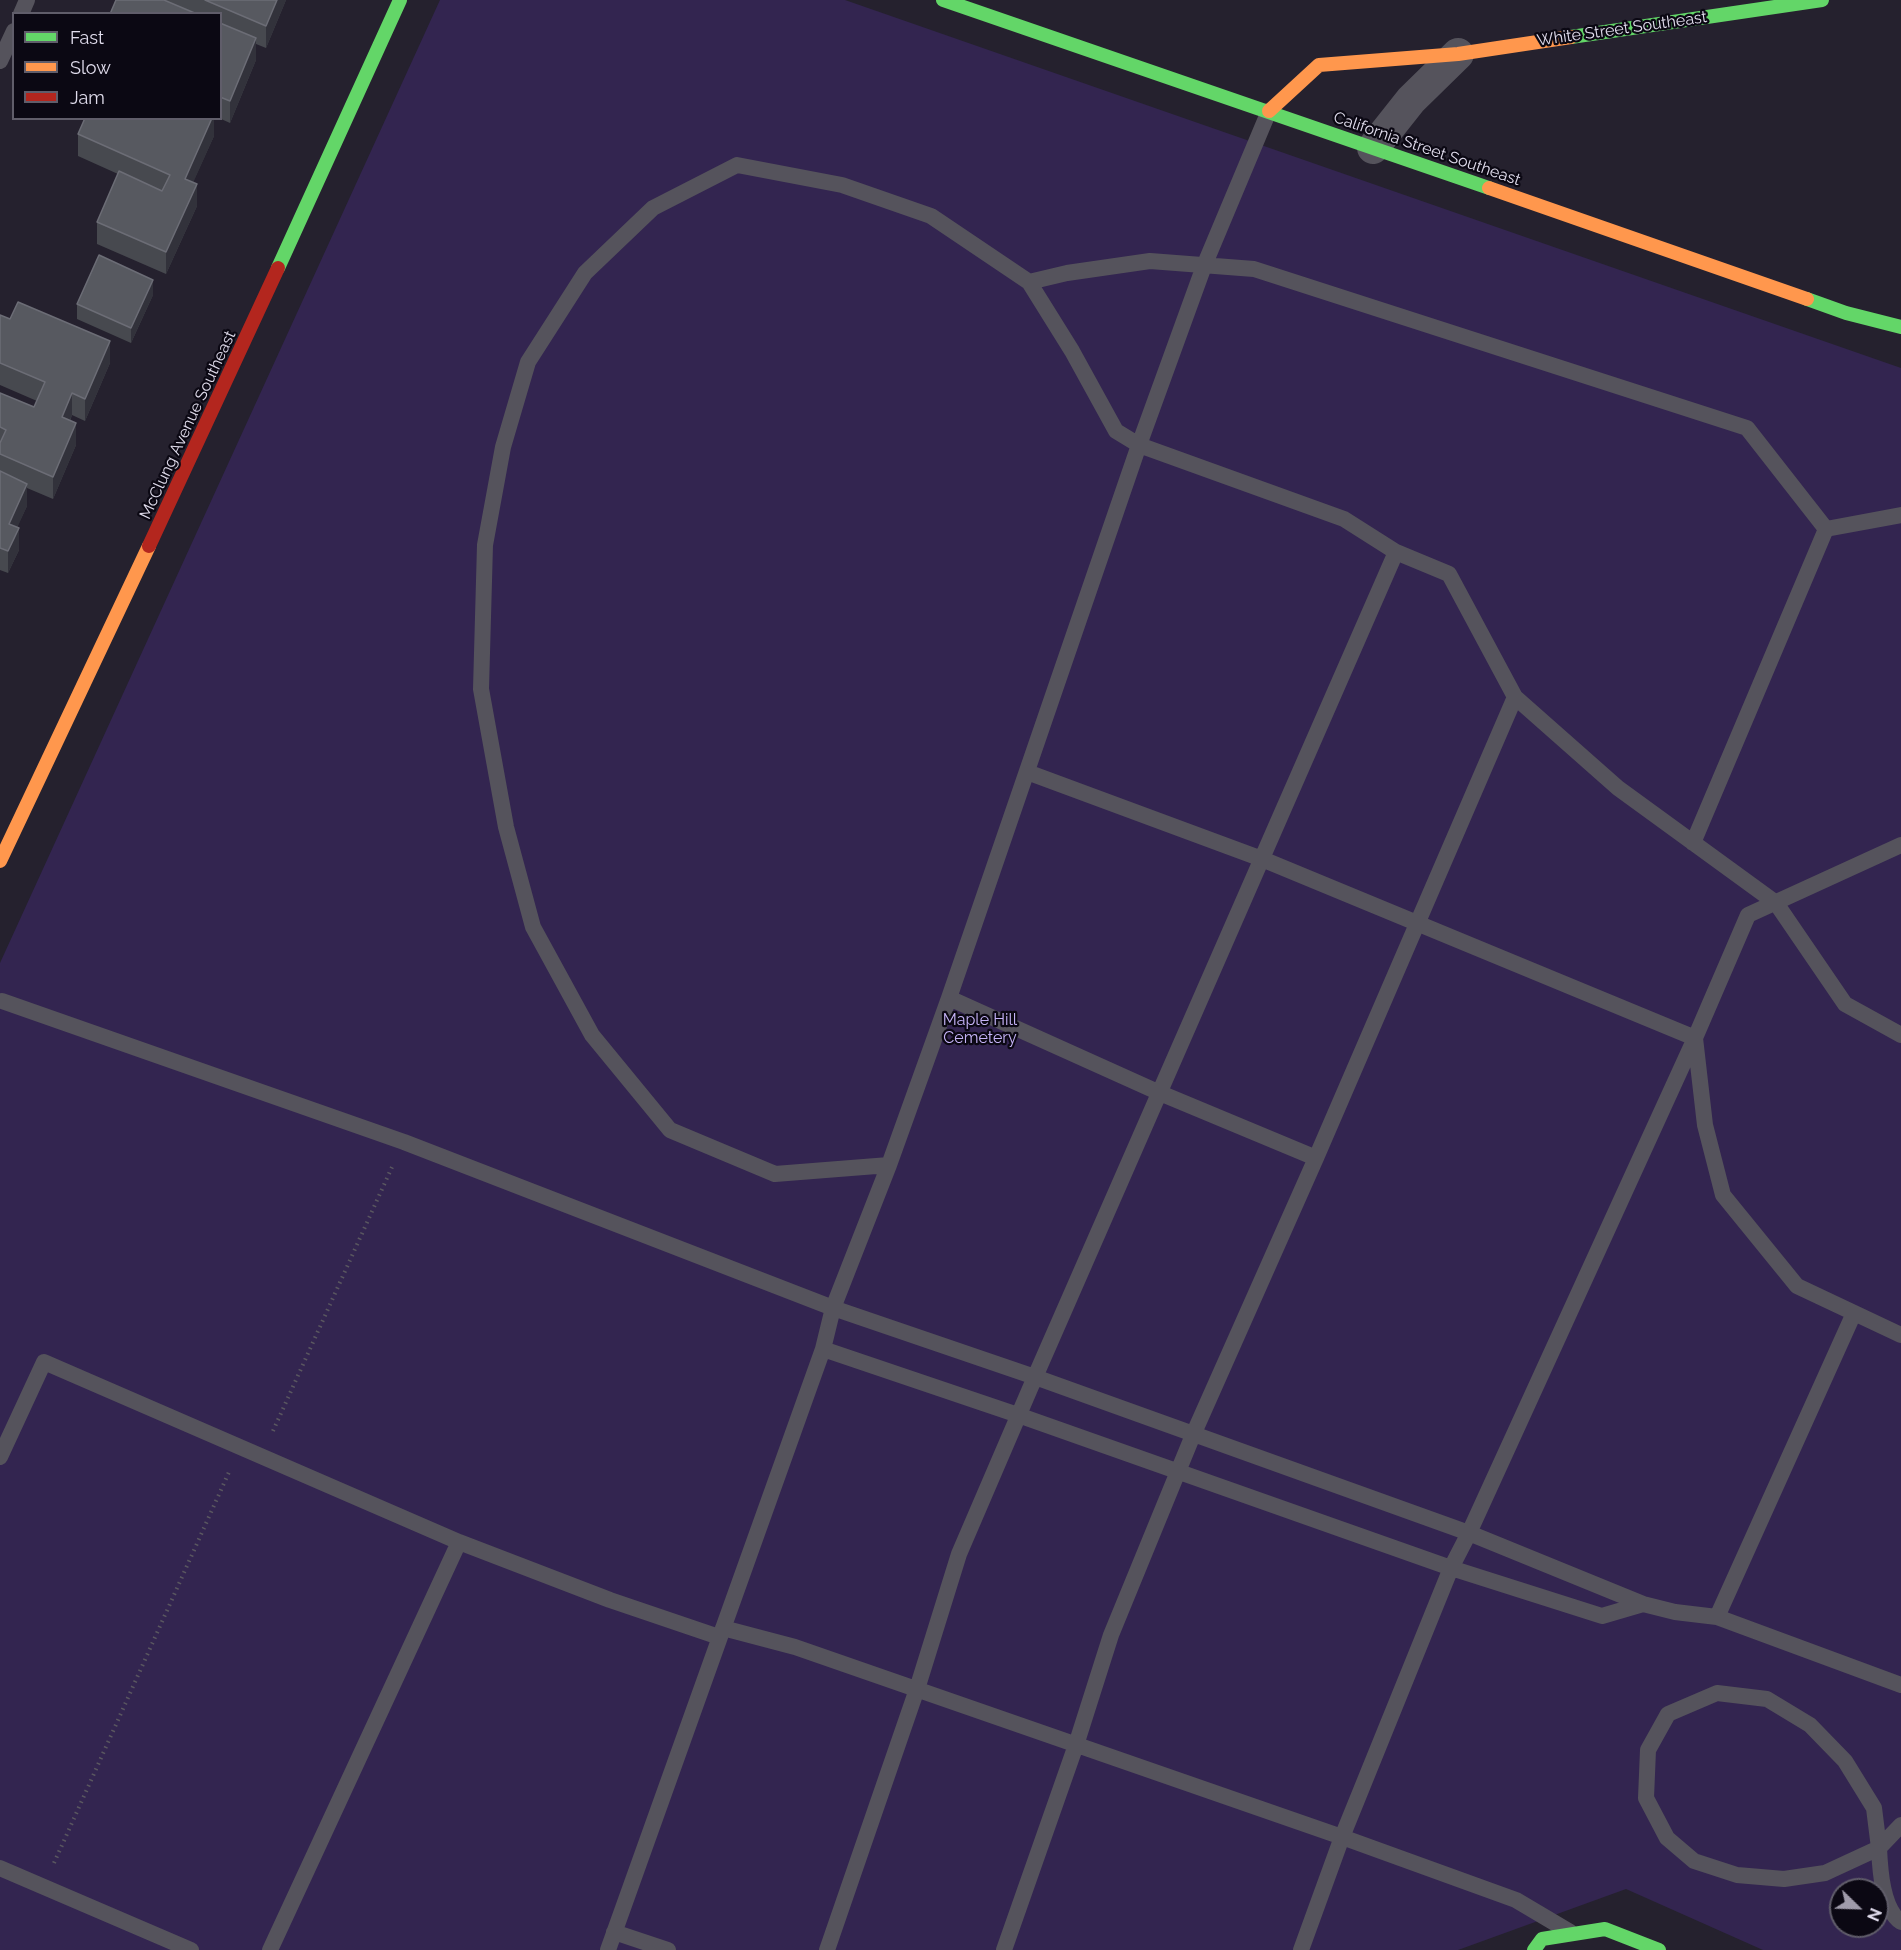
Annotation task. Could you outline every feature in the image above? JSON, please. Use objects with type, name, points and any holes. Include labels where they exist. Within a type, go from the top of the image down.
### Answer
[{"type":"street","name":"McClung Avenue Southeast","points":[[0,861],[195,449],[400,0]]},
{"type":"street","name":"California Street Southeast","points":[[944,0],[1846,313],[1899,327]]},
{"type":"street","name":"White Street Southeast","points":[[1269,111],[1320,65],[1458,54],[1673,11],[1822,0]]},
{"type":"street","points":[[1374,148],[1411,100],[1458,54]]},
{"type":"street","points":[[1534,1950],[1542,1938],[1605,1929],[1659,1950]]},
{"type":"lane","points":[[0,61],[12,35]]},
{"type":"lane","points":[[608,1950],[823,1349],[833,1308],[889,1165],[949,998],[1139,445],[1204,266],[1269,111]]},
{"type":"lane","points":[[889,1165],[775,1174],[670,1130],[592,1035],[533,927],[506,827],[481,689],[485,545],[503,447],[528,362],[585,273],[653,208],[737,165],[842,185],[931,216],[1029,282],[1072,351],[1116,431],[1139,445],[1344,519],[1395,552],[1449,574],[1515,697],[1618,788],[1776,903],[1845,1004],[1901,1035]]},
{"type":"lane","points":[[1029,282],[1067,273],[1150,261],[1254,269],[1747,428],[1826,529]]},
{"type":"lane","points":[[1826,529],[1901,515]]},
{"type":"lane","points":[[1693,843],[1826,529]]},
{"type":"lane","points":[[827,1950],[917,1689],[959,1554],[1395,552]]},
{"type":"lane","points":[[1005,1950],[1076,1745],[1111,1635],[1193,1435],[1316,1158],[1515,697]]},
{"type":"lane","points":[[1027,772],[1262,859],[1695,1038]]},
{"type":"lane","points":[[1301,1950],[1341,1837],[1450,1568],[1469,1533],[1695,1038],[1748,915],[1901,845]]},
{"type":"lane","points":[[949,998],[1160,1093],[1316,1158]]},
{"type":"lane","points":[[2,1001],[404,1142],[833,1308],[1035,1377],[1469,1533],[1643,1604],[1675,1612],[1717,1617],[1901,1685]]},
{"type":"lane","points":[[1695,1038],[1705,1125],[1723,1195],[1797,1286],[1901,1335]]},
{"type":"lane","points":[[1717,1617],[1854,1312]]},
{"type":"lane","points":[[823,1349],[1018,1415],[1450,1568],[1602,1616],[1643,1604]]},
{"type":"lane","points":[[0,1457],[44,1362],[459,1542],[610,1600],[721,1632],[795,1647],[917,1689],[1516,1900],[1574,1934]]},
{"type":"lane","points":[[270,1950],[459,1542]]},
{"type":"lane","points":[[1901,1825],[1879,1848],[1825,1873],[1784,1879],[1737,1875],[1694,1861],[1667,1838],[1646,1798],[1648,1750],[1668,1714],[1717,1692],[1767,1699],[1810,1725],[1845,1761],[1874,1808],[1879,1848],[1881,1880],[1895,1918],[1901,1922]]},
{"type":"lane","points":[[0,1868],[191,1950]]},
{"type":"lane","points":[[614,1932],[668,1950]]},
{"type":"path","points":[[261,1456],[404,1142]]},
{"type":"path","points":[[43,1886],[210,1517],[239,1447]]},
{"type":"green space","name":"Maple Hill Cemetery","points":[[440,0],[845,0],[1901,368],[1901,1950],[1763,1950],[1626,1889],[1458,1950],[0,1950],[0,963]]},
{"type":"building","points":[[116,0],[164,0],[192,12],[111,12]]},
{"type":"building","points":[[205,0],[277,0],[266,26]]},
{"type":"building","points":[[222,24],[256,38],[230,101],[222,98]]},
{"type":"building","points":[[84,120],[211,120],[185,179],[197,184],[166,252],[97,222],[119,171],[162,191],[170,175],[78,134]]},
{"type":"building","points":[[99,255],[153,280],[131,328],[77,304]]},
{"type":"building","points":[[18,302],[110,341],[85,399],[72,393],[62,417],[76,423],[53,477],[0,454],[0,443],[6,430],[0,427],[0,393],[34,407],[45,382],[0,363],[0,315],[10,319]]},
{"type":"building","points":[[0,471],[27,484],[9,524],[19,528],[8,551],[0,548]]},
{"type":"traffic: fast","points":[[278,268],[400,0]]},
{"type":"traffic: fast","points":[[943,0],[1489,188]]},
{"type":"traffic: fast","points":[[1571,37],[1822,0]]},
{"type":"traffic: fast","points":[[1807,299],[1846,313],[1901,327]]},
{"type":"traffic: fast","points":[[1534,1950],[1542,1939],[1605,1929],[1659,1950]]},
{"type":"traffic: slow","points":[[1269,111],[1319,65],[1458,54],[1571,37]]},
{"type":"traffic: slow","points":[[1489,188],[1807,299]]},
{"type":"traffic: slow","points":[[0,861],[149,546]]},
{"type":"traffic: jam","points":[[149,546],[278,268]]}]
